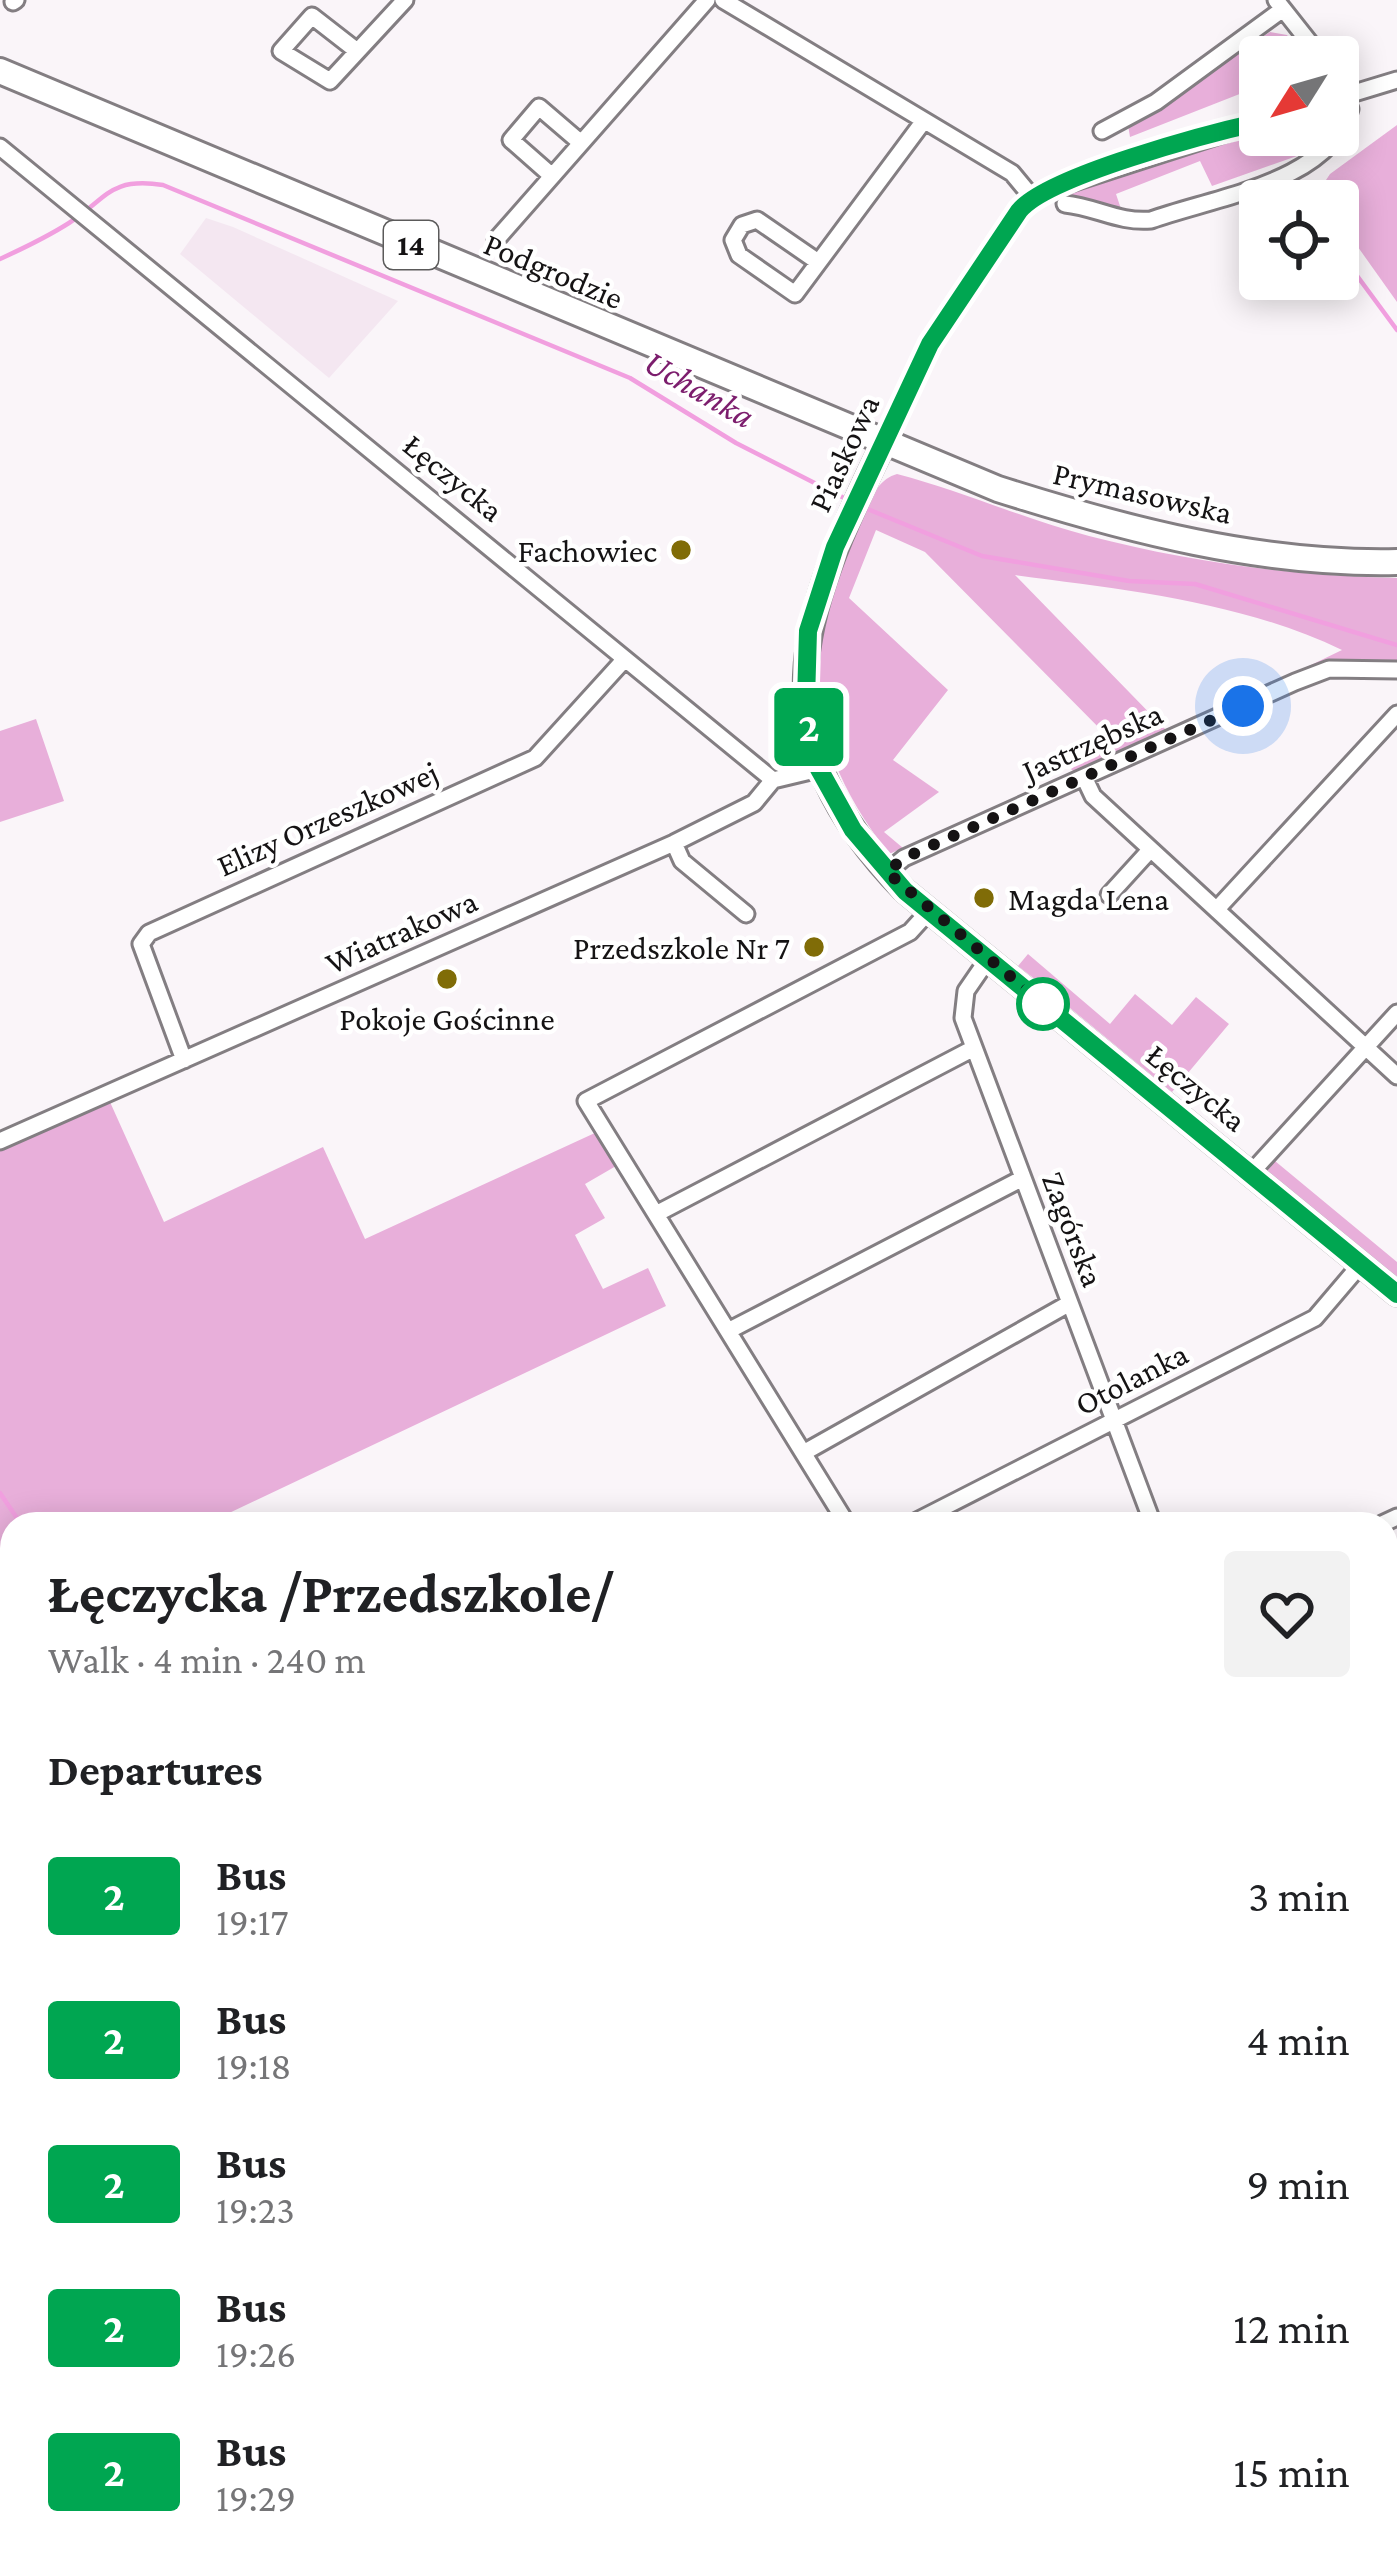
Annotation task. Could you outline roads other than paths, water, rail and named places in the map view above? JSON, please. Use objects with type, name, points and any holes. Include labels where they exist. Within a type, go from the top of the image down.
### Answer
[{"type":"main road","name":"Podgrodzie","points":[[0,71],[883,445]]},
{"type":"main road","name":"Piaskowa","points":[[853,830],[819,769],[804,662],[816,598],[883,445]]},
{"type":"main road","name":"Prymasowska","points":[[883,445],[998,490],[1117,525],[1275,554],[1397,562]]},
{"type":"main road","name":"Łęczycka","points":[[853,830],[928,911],[1397,1294]]},
{"type":"street","points":[[357,51],[312,16],[281,51],[330,81],[405,0]]},
{"type":"street","points":[[496,240],[707,0]]},
{"type":"street","points":[[723,0],[1012,173],[1031,196],[1239,129]]},
{"type":"street","points":[[1102,131],[1156,102],[1280,5],[1305,36]]},
{"type":"street","points":[[1359,87],[1397,80]]},
{"type":"street","points":[[552,176],[511,140],[539,107],[581,143]]},
{"type":"street","points":[[818,262],[757,220],[742,225],[733,240],[740,255],[795,294],[923,122]]},
{"type":"street","name":"Łęczycka","points":[[0,147],[773,780]]},
{"type":"street","points":[[1065,204],[1127,222],[1151,220],[1298,171],[1324,156]]},
{"type":"street","name":"Piaskowa","points":[[883,445],[936,333],[1031,196]]},
{"type":"street","name":"Elizy Orzeszkowej","points":[[184,1060],[141,944],[148,932],[535,758],[624,660]]},
{"type":"street","name":"Jastrzębska","points":[[887,872],[904,858],[1329,670],[1397,670]]},
{"type":"street","points":[[1216,909],[1397,714]]},
{"type":"street","name":"Wiatrakowa","points":[[0,1141],[674,843],[754,803],[773,780],[819,769]]},
{"type":"street","points":[[1084,777],[1093,796],[1397,1076]]},
{"type":"street","points":[[674,843],[682,861],[746,914]]},
{"type":"street","points":[[1109,895],[1150,850]]},
{"type":"street","points":[[840,1512],[586,1101],[910,932],[928,911]]},
{"type":"street","name":"Zagórska","points":[[988,959],[962,1005],[974,1048],[1149,1512]]},
{"type":"street","points":[[1250,1174],[1397,1013]]},
{"type":"street","points":[[656,1214],[974,1048]]},
{"type":"street","points":[[728,1331],[1023,1178]]},
{"type":"street","name":"Otolanka","points":[[935,1512],[1315,1318],[1361,1264]]},
{"type":"street","points":[[805,1452],[1070,1303]]},
{"type":"waterway","name":"Uchanka","points":[[0,259],[61,228],[120,187],[163,185],[630,378],[736,443],[850,501]]},
{"type":"waterway","points":[[1359,278],[1397,330]]},
{"type":"waterway","name":"Uchanka","points":[[860,506],[982,556],[1129,581],[1195,584],[1397,645]]},
{"type":"waterway","points":[[0,1493],[13,1512]]},
{"type":"place","name":"Fachowiec","points":[[681,550]]},
{"type":"place","name":"Magda Lena","points":[[984,898]]},
{"type":"place","name":"Przedszkole Nr 7","points":[[814,947]]},
{"type":"place","name":"Pokoje Gościnne","points":[[447,979]]}]
